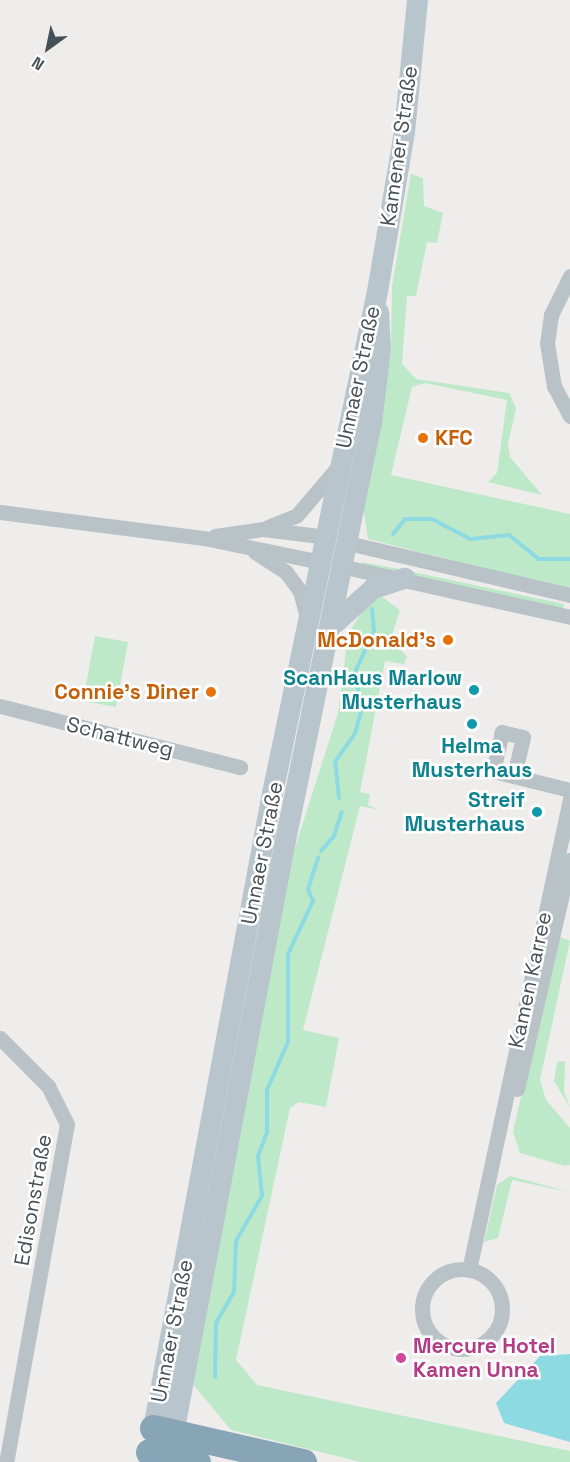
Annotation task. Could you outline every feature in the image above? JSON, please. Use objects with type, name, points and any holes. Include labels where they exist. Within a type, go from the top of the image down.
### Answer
[{"type":"highway","points":[[159,1438],[197,1462]]},
{"type":"highway","points":[[159,1438],[303,1462]]},
{"type":"main road","name":"Kamener Straße","points":[[376,291],[404,132],[417,0]]},
{"type":"main road","name":"Unnaer Straße","points":[[159,1438],[309,622],[376,291]]},
{"type":"main road","name":"Unnaer Straße","points":[[159,1438],[345,567],[376,381],[376,291]]},
{"type":"main road","points":[[327,537],[348,543]]},
{"type":"main road","points":[[321,562],[345,567]]},
{"type":"main road","points":[[332,626],[359,598],[404,578]]},
{"type":"street","points":[[570,276],[551,315],[548,344],[554,386],[570,416]]},
{"type":"street","points":[[204,538],[262,529],[297,515],[341,463]]},
{"type":"street","points":[[0,512],[204,538],[321,562]]},
{"type":"street","points":[[262,529],[327,537]]},
{"type":"street","points":[[348,543],[570,595]]},
{"type":"street","points":[[244,546],[286,572],[300,591],[309,622]]},
{"type":"street","points":[[345,567],[404,578],[570,617]]},
{"type":"street","name":"Schattweg","points":[[0,706],[240,767]]},
{"type":"street","points":[[514,776],[570,790]]},
{"type":"street","name":"Kamen Karree","points":[[469,1270],[494,1162],[570,798]]},
{"type":"street","name":"Kamen Karree","points":[[494,1162],[504,1145],[570,860]]},
{"type":"street","name":"Edisonstraße","points":[[0,1038],[48,1086],[66,1125],[6,1462]]},
{"type":"street","points":[[469,1270],[497,1288],[502,1315],[490,1339],[456,1349],[428,1330],[423,1304],[441,1275],[469,1270]]},
{"type":"green space","points":[[411,174],[423,178],[424,206],[443,213],[437,243],[427,242],[416,296],[407,296],[402,364],[416,379],[509,393],[516,408],[508,444],[510,457],[542,495],[488,482],[497,473],[507,400],[425,383],[412,387],[391,475],[570,514],[570,590],[368,539],[363,506],[391,353],[392,286]]},
{"type":"green space","points":[[362,562],[564,604],[563,609],[361,566]]},
{"type":"green space","points":[[382,597],[400,610],[391,638],[407,657],[404,664],[385,661],[360,792],[370,794],[368,805],[379,810],[360,806],[303,1030],[339,1038],[326,1107],[299,1102],[290,1108],[236,1360],[257,1385],[570,1451],[570,1462],[361,1462],[231,1430],[191,1382],[292,857],[338,713],[348,634],[368,602]]},
{"type":"green space","points":[[95,636],[128,642],[116,707],[83,701]]},
{"type":"green space","points":[[557,936],[570,941],[540,1080],[546,1100],[570,1128],[570,1165],[565,1166],[520,1153],[513,1132]]},
{"type":"green space","points":[[565,1061],[564,1091],[570,1108],[554,1081],[557,1062]]},
{"type":"green space","points":[[510,1176],[570,1192],[512,1180],[498,1238],[484,1242],[497,1185]]},
{"type":"water","points":[[570,1354],[570,1442],[504,1423],[496,1403],[540,1356]]},
{"type":"waterway","points":[[393,534],[405,519],[432,519],[470,539],[509,535],[539,559],[570,559]]},
{"type":"waterway","points":[[339,798],[335,762],[355,733],[361,712],[356,670],[374,631],[372,609]]},
{"type":"waterway","points":[[321,851],[334,836],[342,812]]},
{"type":"waterway","points":[[215,1377],[216,1323],[234,1292],[236,1241],[262,1196],[258,1156],[267,1132],[267,1090],[288,1042],[288,954],[313,901],[308,889],[318,858]]},
{"type":"place","name":"KFC","points":[[423,438]]},
{"type":"place","name":"McDonald's","points":[[448,640]]},
{"type":"place","name":"ScanHaus Marlow Musterhaus","points":[[474,690]]},
{"type":"place","name":"Connie’s Diner","points":[[211,692]]},
{"type":"place","name":"Helma Musterhaus","points":[[472,724]]},
{"type":"place","name":"Streif Musterhaus","points":[[537,812]]},
{"type":"place","name":"Mercure Hotel Kamen Unna","points":[[401,1358]]}]
